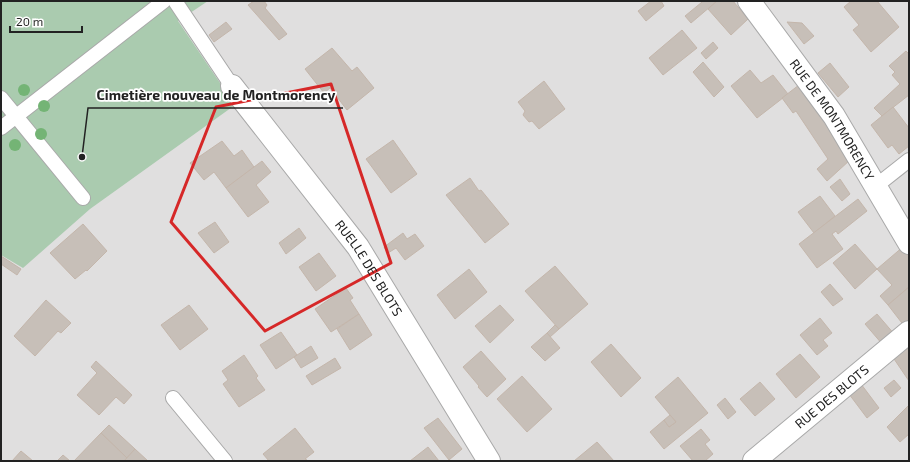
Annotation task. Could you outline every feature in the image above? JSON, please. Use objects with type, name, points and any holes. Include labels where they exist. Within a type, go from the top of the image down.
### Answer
[{"type":"street","name":"RUE DE MONTMORENCY","points":[[749,1],[834,116],[909,243]]},
{"type":"street","name":"RUELLE DES BLOTS","points":[[232,86],[358,247],[489,461]]},
{"type":"street","name":"RUE DES BLOTS","points":[[754,461],[909,332]]},
{"type":"lane","points":[[1,128],[164,1]]},
{"type":"lane","points":[[175,1],[232,86]]},
{"type":"lane","points":[[1,98],[83,198]]},
{"type":"lane","points":[[876,186],[909,160]]},
{"type":"lane","points":[[173,398],[225,461]]},
{"type":"highlighted area","points":[[331,84],[391,263],[265,331],[171,222],[216,107]]},
{"type":"shaded area","points":[[1,1],[909,1],[909,461],[1,461]]},
{"type":"green space","points":[[1,1],[208,1],[178,21],[235,105],[90,209],[23,268],[1,255]]},
{"type":"building","points":[[254,1],[264,1],[267,5],[265,8],[287,34],[279,40],[248,5]]},
{"type":"building","points":[[651,1],[661,1],[664,6],[646,21],[638,11]]},
{"type":"building","points":[[702,1],[717,1],[691,23],[685,16]]},
{"type":"building","points":[[717,1],[733,1],[748,19],[731,35],[708,9]]},
{"type":"building","points":[[851,1],[877,1],[899,27],[871,52],[853,30],[859,25],[844,7]]},
{"type":"building","points":[[226,22],[232,29],[214,42],[209,35]]},
{"type":"building","points":[[787,22],[802,23],[814,36],[804,44]]},
{"type":"building","points":[[682,30],[697,48],[663,75],[649,58]]},
{"type":"building","points":[[713,42],[718,48],[706,59],[701,53]]},
{"type":"building","points":[[332,48],[352,71],[357,67],[374,88],[347,110],[330,88],[324,93],[305,69]]},
{"type":"building","points":[[906,51],[909,54],[909,95],[882,116],[874,108],[900,84],[892,75],[895,72],[889,66]]},
{"type":"building","points":[[703,62],[724,87],[714,97],[693,72]]},
{"type":"building","points":[[830,63],[849,87],[838,97],[818,73]]},
{"type":"building","points":[[750,70],[761,83],[773,75],[788,94],[757,118],[731,86]]},
{"type":"building","points":[[544,81],[565,109],[539,129],[532,121],[529,122],[523,115],[525,111],[518,102]]},
{"type":"building","points":[[799,85],[850,160],[827,181],[817,169],[828,159],[796,111],[793,113],[782,98]]},
{"type":"building","points":[[893,107],[909,128],[909,146],[899,154],[892,145],[888,148],[871,125]]},
{"type":"building","points":[[393,140],[417,174],[391,193],[366,159]]},
{"type":"building","points":[[222,141],[234,156],[242,150],[254,167],[226,188],[214,172],[204,180],[190,163]]},
{"type":"building","points":[[262,161],[271,172],[256,185],[269,202],[248,217],[226,188]]},
{"type":"building","points":[[470,178],[479,191],[481,190],[509,224],[485,243],[446,195]]},
{"type":"building","points":[[840,179],[850,194],[842,201],[830,187]]},
{"type":"building","points":[[820,196],[835,216],[814,233],[798,212]]},
{"type":"building","points":[[858,199],[867,211],[838,234],[836,231],[832,234],[843,249],[817,268],[799,244]]},
{"type":"building","points":[[215,222],[229,242],[214,253],[198,233]]},
{"type":"building","points":[[83,224],[107,251],[87,271],[86,270],[75,279],[50,253]]},
{"type":"building","points":[[299,228],[306,238],[286,254],[279,243]]},
{"type":"building","points":[[403,233],[407,239],[415,234],[424,246],[405,260],[396,248],[388,253],[384,247]]},
{"type":"building","points":[[855,244],[877,269],[855,289],[833,263]]},
{"type":"building","points":[[904,246],[909,253],[909,287],[888,305],[880,296],[892,285],[877,269]]},
{"type":"building","points":[[319,253],[336,276],[316,291],[299,267]]},
{"type":"building","points":[[1,256],[21,269],[17,275],[1,264]]},
{"type":"building","points":[[555,266],[588,304],[559,329],[525,291]]},
{"type":"building","points":[[469,269],[487,292],[455,319],[437,295]]},
{"type":"building","points":[[830,284],[843,299],[833,306],[821,292]]},
{"type":"building","points":[[909,287],[909,323],[905,327],[888,305]]},
{"type":"building","points":[[346,288],[353,298],[350,300],[359,314],[331,332],[315,309]]},
{"type":"building","points":[[46,300],[71,323],[61,333],[58,331],[35,356],[14,336]]},
{"type":"building","points":[[189,305],[208,329],[180,350],[161,325]]},
{"type":"building","points":[[500,305],[514,320],[490,343],[475,326]]},
{"type":"building","points":[[359,314],[372,335],[350,350],[337,329]]},
{"type":"building","points":[[877,314],[895,335],[883,345],[865,324]]},
{"type":"building","points":[[820,318],[832,333],[823,340],[828,346],[817,355],[800,335]]},
{"type":"building","points":[[555,325],[559,329],[550,337],[547,333]]},
{"type":"building","points":[[281,332],[297,355],[276,369],[260,345]]},
{"type":"building","points":[[547,333],[560,348],[545,361],[531,347]]},
{"type":"building","points":[[909,343],[909,381],[890,353]]},
{"type":"building","points":[[611,344],[641,378],[621,397],[591,362]]},
{"type":"building","points":[[311,346],[318,358],[301,368],[294,357]]},
{"type":"building","points":[[481,351],[506,379],[487,397],[463,367]]},
{"type":"building","points":[[800,354],[820,377],[796,398],[776,374]]},
{"type":"building","points":[[244,355],[258,376],[256,378],[265,390],[239,407],[223,384],[228,380],[222,371]]},
{"type":"building","points":[[335,358],[341,368],[312,385],[306,376]]},
{"type":"building","points":[[96,361],[132,395],[124,404],[116,397],[99,415],[77,395],[97,373],[91,367]]},
{"type":"building","points":[[522,376],[552,409],[527,432],[497,399]]},
{"type":"building","points":[[678,377],[708,413],[664,449],[650,432],[664,420],[669,427],[676,422],[655,397]]},
{"type":"building","points":[[858,380],[879,408],[867,418],[846,390]]},
{"type":"building","points":[[894,380],[901,388],[891,397],[884,388]]},
{"type":"building","points":[[760,382],[775,399],[755,416],[740,399]]},
{"type":"building","points":[[725,398],[736,412],[728,419],[717,405]]},
{"type":"building","points":[[909,405],[909,434],[900,442],[887,427]]},
{"type":"building","points":[[670,415],[676,422],[669,427],[664,420]]},
{"type":"building","points":[[438,418],[462,449],[449,460],[424,428]]},
{"type":"building","points":[[109,425],[135,449],[127,458],[101,433]]},
{"type":"building","points":[[295,428],[314,452],[305,459],[307,460],[306,461],[269,461],[263,454]]},
{"type":"building","points":[[701,429],[710,440],[705,444],[713,454],[705,461],[693,461],[680,446]]},
{"type":"building","points":[[101,433],[127,458],[124,461],[74,461]]},
{"type":"building","points":[[597,442],[614,461],[574,461]]},
{"type":"building","points":[[428,447],[439,461],[410,461]]},
{"type":"building","points":[[135,449],[148,461],[124,461]]},
{"type":"building","points":[[21,451],[33,461],[12,461]]},
{"type":"building","points":[[63,455],[70,461],[57,461]]},
{"type":"place","name":"Cimetière nouveau de Montmorency","points":[[82,157]]}]
